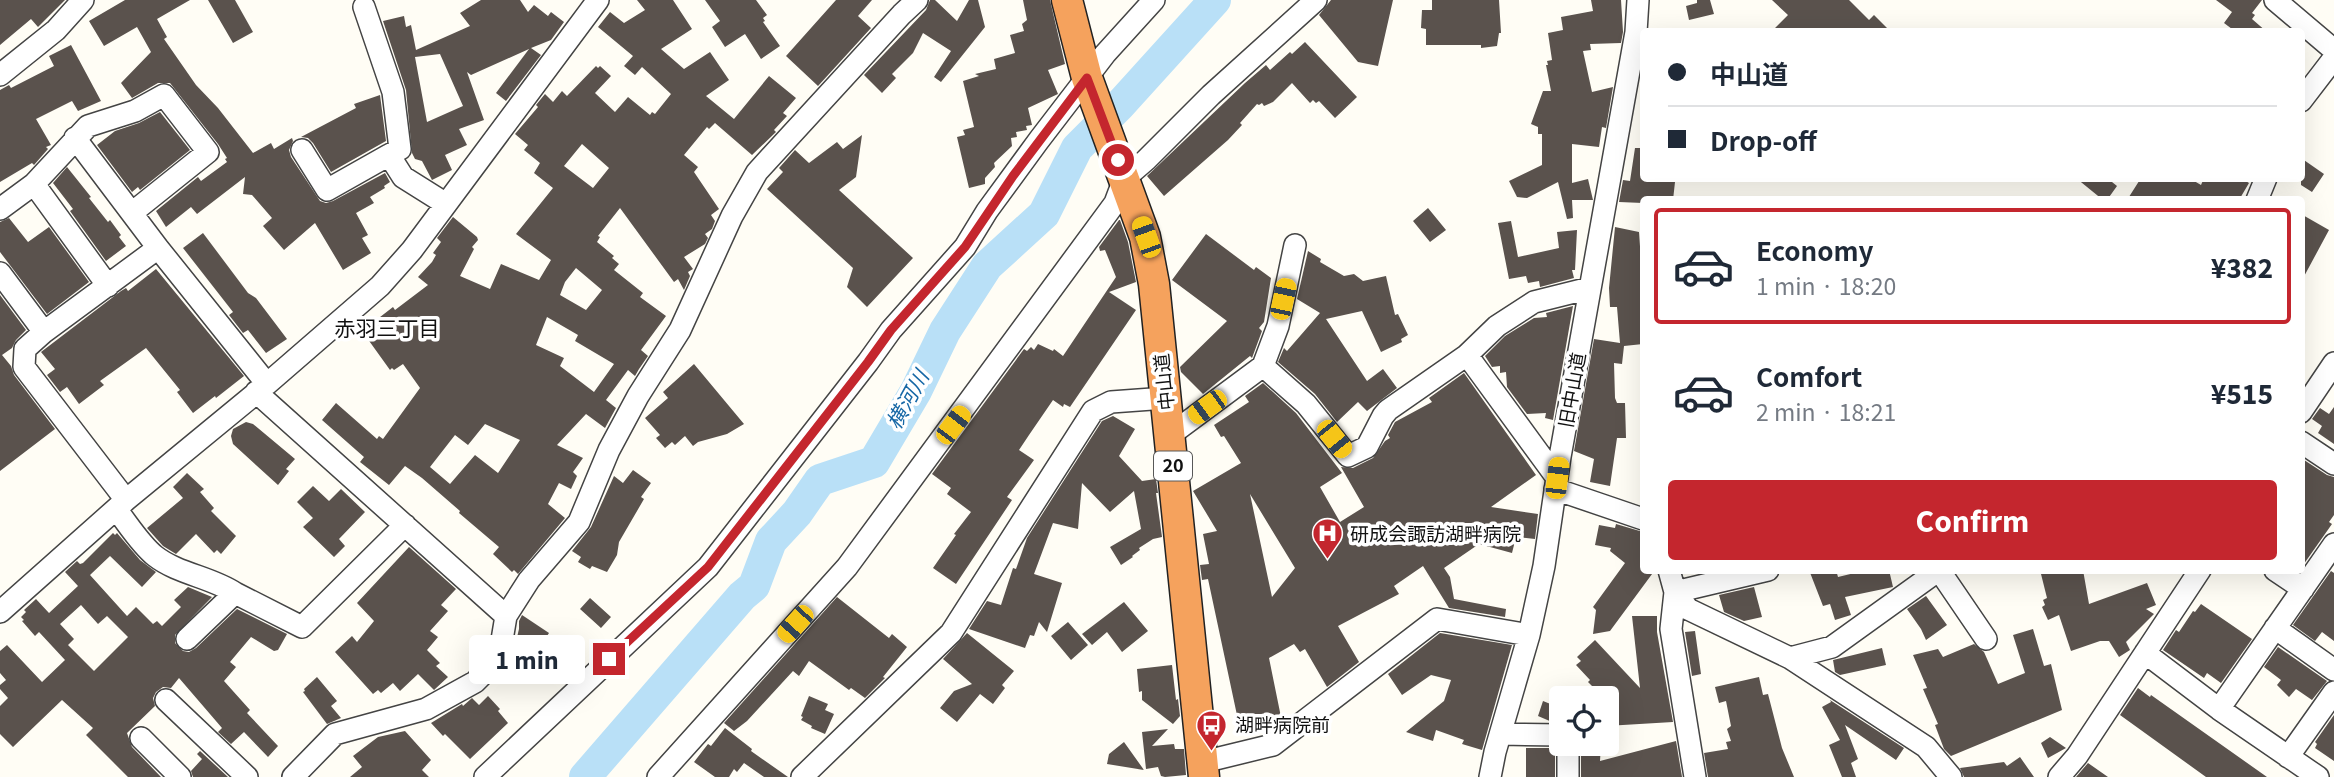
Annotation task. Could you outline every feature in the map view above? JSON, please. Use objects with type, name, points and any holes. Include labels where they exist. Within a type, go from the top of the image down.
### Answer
[{"type":"highway","name":"中山道","points":[[1067,0],[1089,81],[1146,237],[1154,284],[1203,769]]},
{"type":"street","points":[[0,75],[56,30],[83,0]]},
{"type":"street","points":[[0,612],[121,505],[380,286],[446,204],[598,0]]},
{"type":"street","points":[[293,777],[335,734],[426,709],[475,682],[499,658],[506,616],[529,580],[579,522],[609,450],[638,396],[680,330],[732,216],[757,172],[902,13],[917,0]]},
{"type":"street","points":[[485,777],[708,567],[891,330],[965,247],[995,201],[1154,0]]},
{"type":"street","points":[[658,777],[846,567],[1115,203],[1121,170],[1146,160],[1316,0]]},
{"type":"street","name":"旧中山道","points":[[1490,777],[1529,635],[1544,566],[1634,42],[1638,0]]},
{"type":"street","points":[[2275,0],[2334,50]]},
{"type":"street","points":[[302,150],[327,190],[400,149],[393,92],[364,7]]},
{"type":"street","points":[[2305,96],[2334,58]]},
{"type":"street","points":[[0,209],[34,184],[88,126],[135,111],[164,95],[208,152],[133,212]]},
{"type":"street","points":[[75,138],[133,212],[261,388],[405,526],[506,616]]},
{"type":"street","points":[[389,155],[403,177],[446,204]]},
{"type":"street","points":[[34,184],[108,286]]},
{"type":"street","points":[[1170,435],[1263,366],[1278,326],[1295,245]]},
{"type":"street","points":[[158,248],[44,332],[25,349],[24,367],[155,555],[179,569],[221,584],[302,627],[405,526]]},
{"type":"street","points":[[0,273],[44,332]]},
{"type":"street","points":[[1263,366],[1307,404],[1348,456],[1367,447],[1388,410],[1466,355],[1497,326],[1534,302],[1590,288]]},
{"type":"street","points":[[1466,355],[1556,484],[1640,518]]},
{"type":"street","points":[[2305,406],[2334,363]]},
{"type":"street","points":[[802,777],[951,633],[1093,411],[1111,402],[1166,398]]},
{"type":"street","points":[[2305,445],[2334,464]]},
{"type":"street","points":[[2219,709],[2303,589],[2331,554]]},
{"type":"street","points":[[1670,574],[1675,592],[1671,629],[1695,777]]},
{"type":"street","points":[[1675,592],[1751,574]]},
{"type":"street","points":[[1790,657],[1832,647],[1933,574]]},
{"type":"street","points":[[1942,574],[1986,639]]},
{"type":"street","points":[[2059,777],[2077,755],[2197,574]]},
{"type":"street","points":[[2281,574],[2303,589]]},
{"type":"street","points":[[1675,592],[1688,609],[1790,657],[1926,747],[1951,777]]},
{"type":"street","points":[[187,639],[235,593]]},
{"type":"street","points":[[1203,769],[1273,745],[1437,619],[1529,635]]},
{"type":"street","points":[[2275,628],[2334,670]]},
{"type":"street","points":[[2145,653],[2219,709],[2318,777]]},
{"type":"street","points":[[2288,757],[2334,692]]},
{"type":"street","points":[[166,700],[247,777]]},
{"type":"street","points":[[1501,734],[1549,735]]},
{"type":"street","points":[[141,738],[180,777]]},
{"type":"street","points":[[1568,756],[1568,777]]},
{"type":"building","points":[[0,0],[65,0],[38,27],[31,19],[0,45]]},
{"type":"building","points":[[125,0],[190,0],[157,19],[167,37],[164,39],[196,85],[253,153],[271,143],[274,149],[292,138],[289,150],[291,157],[320,201],[333,201],[385,173],[390,182],[370,197],[374,203],[356,213],[368,235],[362,238],[371,253],[343,270],[315,223],[284,250],[263,226],[272,218],[252,195],[243,194],[245,177],[197,214],[191,207],[166,227],[156,211],[198,177],[201,181],[227,162],[227,158],[170,83],[158,83],[132,98],[121,83],[151,52],[137,27],[104,46],[89,21]]},
{"type":"building","points":[[208,0],[235,0],[253,32],[233,43]]},
{"type":"building","points":[[481,0],[520,0],[528,12],[534,5],[548,16],[551,12],[564,22],[551,40],[531,48],[541,55],[506,101],[496,93],[529,49],[471,75],[467,72],[484,120],[459,129],[467,145],[445,155],[452,170],[432,180],[422,161],[415,159],[412,153],[406,90],[383,21],[404,16],[406,27],[411,25],[416,50],[470,26],[460,13]],"holes":[[[440,54],[463,106],[427,122],[415,57]]]},
{"type":"building","points":[[637,0],[673,0],[692,29],[661,49],[684,69],[710,52],[729,80],[706,96],[734,119],[769,76],[796,98],[783,113],[787,116],[774,130],[776,132],[752,155],[715,123],[709,129],[707,127],[684,155],[698,167],[694,172],[719,209],[711,215],[715,221],[712,229],[705,234],[708,238],[705,244],[684,257],[693,269],[688,272],[690,276],[684,290],[678,279],[674,282],[620,208],[598,236],[600,237],[597,242],[614,256],[612,258],[619,264],[614,270],[643,293],[640,297],[666,316],[641,350],[648,356],[635,376],[628,370],[606,400],[616,408],[605,428],[586,414],[557,445],[583,458],[573,472],[577,476],[571,489],[559,483],[548,504],[565,518],[518,574],[514,570],[512,572],[493,554],[499,547],[422,478],[405,466],[389,485],[360,462],[364,457],[322,420],[336,403],[377,439],[379,436],[383,439],[420,388],[403,364],[390,370],[362,331],[428,285],[418,277],[432,262],[436,255],[433,253],[441,242],[437,238],[453,217],[478,240],[472,247],[474,249],[460,276],[490,289],[501,264],[539,280],[551,260],[516,234],[553,188],[534,173],[540,163],[524,150],[528,145],[515,134],[538,107],[536,105],[545,94],[553,102],[562,91],[567,96],[596,66],[600,66],[611,76],[595,93],[615,112],[628,97],[650,115],[652,112],[655,114],[671,94],[642,67],[635,75],[624,66],[633,56],[598,27],[610,12],[624,23],[645,10]],"holes":[[[582,144],[609,168],[593,188],[564,166]],[[576,268],[602,290],[586,310],[560,295],[565,282]],[[547,317],[578,335],[575,341],[614,364],[594,392],[560,366],[564,358],[536,345]],[[485,424],[520,440],[498,473],[475,455],[450,484],[430,467],[455,435],[468,445]]]},
{"type":"building","points":[[705,0],[756,0],[767,15],[763,22],[780,46],[761,59],[745,34],[725,47],[712,27],[720,21]]},
{"type":"building","points":[[836,0],[872,0],[858,16],[871,28],[818,86],[786,56]]},
{"type":"building","points":[[930,0],[935,0],[957,21],[969,0],[978,0],[985,27],[941,82],[934,77],[951,51],[923,33],[913,53],[892,74],[896,78],[882,93],[864,75],[926,10]]},
{"type":"building","points":[[1023,0],[1050,0],[1065,64],[1048,70],[1058,94],[1028,108],[1032,125],[1026,126],[1027,130],[1016,132],[1017,137],[1011,138],[1012,146],[994,163],[995,167],[985,178],[985,184],[969,188],[957,137],[965,135],[963,130],[974,127],[963,81],[979,76],[975,74],[996,69],[994,59],[1015,53],[1010,35],[1024,31],[1022,24],[1027,20]]},
{"type":"building","points":[[1331,0],[1393,0],[1378,66],[1358,62],[1319,15]]},
{"type":"building","points":[[1432,0],[1499,0],[1501,33],[1497,46],[1481,48],[1481,45],[1426,45],[1426,29],[1421,28],[1422,10],[1432,10]]},
{"type":"building","points":[[1591,0],[1621,0],[1623,32],[1621,43],[1590,44],[1591,50],[1583,51],[1592,92],[1613,87],[1606,128],[1602,127],[1599,147],[1572,144],[1572,183],[1588,179],[1593,200],[1572,200],[1573,218],[1567,219],[1558,182],[1527,198],[1517,197],[1509,181],[1542,165],[1542,134],[1538,134],[1538,127],[1531,124],[1543,91],[1551,91],[1546,65],[1547,61],[1552,60],[1548,33],[1563,30],[1561,17],[1593,11]]},
{"type":"building","points":[[1697,0],[1710,0],[1714,14],[1689,20],[1686,6],[1697,3]]},
{"type":"building","points":[[1772,0],[1849,0],[1869,20],[1874,15],[1887,28],[1775,28],[1788,15]]},
{"type":"building","points":[[2216,0],[2262,0],[2252,13],[2255,15],[2252,19],[2262,28],[2231,28],[2224,23],[2232,12]]},
{"type":"building","points":[[1305,42],[1357,97],[1335,118],[1319,101],[1316,103],[1313,100],[1310,103],[1292,83],[1273,102],[1264,106],[1262,103],[1257,104],[1228,140],[1164,196],[1147,176],[1266,65],[1270,70]]},
{"type":"building","points":[[71,45],[101,101],[78,111],[72,101],[36,119],[51,145],[46,147],[48,149],[34,165],[32,163],[0,182],[0,90],[9,85],[11,88],[54,66],[49,56]]},
{"type":"building","points":[[380,95],[386,141],[331,172],[313,143],[308,138],[301,137],[356,108],[354,104]]},
{"type":"building","points":[[160,112],[190,150],[140,190],[138,187],[132,192],[97,145],[115,131]]},
{"type":"building","points":[[862,135],[856,177],[839,190],[913,258],[867,307],[847,287],[853,268],[767,189],[783,172],[779,168],[795,150],[809,163],[837,142],[843,149]]},
{"type":"building","points":[[1635,148],[1640,148],[1640,182],[1675,182],[1673,196],[1640,196],[1640,203],[1619,202],[1623,180],[1630,181]]},
{"type":"building","points":[[2305,161],[2324,174],[2312,192],[2301,185],[2301,182],[2305,182]]},
{"type":"building","points":[[67,167],[108,222],[110,220],[126,246],[106,261],[53,183]]},
{"type":"building","points":[[2081,182],[2112,182],[2117,186],[2110,196],[2098,196]]},
{"type":"building","points":[[2138,182],[2196,182],[2201,185],[2202,182],[2249,183],[2241,196],[2130,196]]},
{"type":"building","points":[[1428,208],[1446,230],[1430,242],[1413,221]]},
{"type":"building","points":[[2305,216],[2329,230],[2305,275]]},
{"type":"building","points":[[9,218],[28,242],[49,227],[89,282],[47,314],[0,252],[0,222]]},
{"type":"building","points":[[1119,220],[1128,242],[1136,282],[1109,292],[1136,310],[1070,407],[1064,404],[1063,407],[1053,400],[1019,450],[1034,460],[1007,497],[1012,500],[956,584],[933,568],[971,512],[947,494],[951,488],[932,474],[1024,349],[1027,351],[1031,347],[1034,350],[1038,344],[1053,351],[1054,349],[1063,356],[1116,277],[1105,250],[1100,251],[1099,247]]},
{"type":"building","points":[[1511,221],[1518,257],[1559,248],[1557,232],[1577,230],[1575,270],[1572,270],[1574,278],[1540,287],[1539,281],[1528,283],[1526,276],[1509,279],[1498,223]]},
{"type":"building","points":[[1615,227],[1639,232],[1640,344],[1624,346],[1622,364],[1614,363],[1615,398],[1617,403],[1625,403],[1626,438],[1617,438],[1610,486],[1590,482],[1594,459],[1574,451],[1594,339],[1620,343],[1617,307],[1610,307],[1609,288]]},
{"type":"building","points":[[203,233],[287,339],[266,353],[248,330],[243,333],[229,315],[233,312],[183,248]]},
{"type":"building","points":[[1206,234],[1254,270],[1256,267],[1271,278],[1264,322],[1259,328],[1262,331],[1252,358],[1250,356],[1203,394],[1181,372],[1180,367],[1227,321],[1172,280]]},
{"type":"building","points":[[1308,251],[1321,259],[1320,262],[1344,276],[1354,274],[1363,281],[1386,276],[1395,315],[1398,314],[1408,335],[1401,339],[1402,342],[1381,352],[1362,311],[1326,319],[1367,381],[1383,369],[1397,388],[1367,411],[1358,402],[1337,422],[1315,394],[1278,362],[1284,348],[1287,351],[1320,313],[1297,299]]},
{"type":"building","points":[[156,269],[244,376],[193,413],[177,392],[180,390],[146,348],[100,381],[104,385],[79,404],[67,387],[60,392],[47,375],[55,369],[41,352],[121,291],[126,288],[128,291]]},
{"type":"building","points":[[0,295],[26,330],[12,348],[2,355],[55,429],[0,471]]},
{"type":"building","points":[[1573,306],[1553,420],[1545,418],[1546,413],[1527,414],[1507,387],[1506,372],[1500,373],[1500,366],[1492,367],[1485,356],[1505,336],[1534,318],[1547,317],[1546,313]]},
{"type":"building","points":[[694,364],[744,424],[727,434],[698,442],[693,446],[685,436],[675,445],[672,442],[665,448],[656,438],[660,435],[645,418],[668,398],[663,392]]},
{"type":"building","name":"研成会諏訪湖畔病院","points":[[1464,373],[1536,475],[1491,507],[1538,514],[1535,539],[1516,537],[1512,553],[1479,544],[1444,568],[1450,577],[1454,599],[1506,609],[1505,617],[1449,608],[1423,566],[1394,586],[1399,594],[1338,626],[1359,662],[1327,687],[1305,649],[1300,652],[1294,644],[1269,658],[1282,722],[1275,727],[1241,734],[1208,579],[1202,580],[1200,565],[1209,564],[1203,534],[1217,531],[1193,491],[1241,463],[1214,425],[1249,402],[1245,396],[1263,383],[1296,413],[1342,473],[1320,487],[1340,522],[1364,507],[1341,467],[1353,468],[1373,458],[1390,438],[1388,435],[1395,422],[1432,402],[1429,398]],"holes":[[[1250,494],[1295,568],[1272,597]]]},
{"type":"building","points":[[2334,407],[2334,444],[2318,433],[2322,426],[2312,419],[2320,408],[2329,414]]},
{"type":"building","points":[[1113,416],[1135,429],[1119,456],[1142,481],[1156,479],[1162,537],[1139,548],[1133,557],[1121,565],[1110,547],[1141,529],[1134,491],[1110,512],[1082,483],[1078,529],[1053,523],[1034,574],[1062,583],[1047,632],[1039,622],[1034,636],[1030,635],[1025,648],[969,629],[987,601],[1001,605],[1013,568],[1016,569],[1027,538],[1102,421]]},
{"type":"building","points":[[246,422],[253,424],[295,459],[278,485],[233,444],[233,429]]},
{"type":"building","points":[[2305,461],[2334,477],[2334,515],[2329,522],[2332,524],[2305,562]]},
{"type":"building","points":[[633,470],[651,483],[641,497],[644,499],[619,542],[617,555],[607,572],[592,566],[590,569],[578,562],[581,557],[572,551],[591,527],[614,476],[623,483]]},
{"type":"building","points":[[187,473],[204,489],[200,492],[214,508],[211,511],[236,536],[221,554],[217,550],[214,553],[196,534],[176,554],[163,546],[147,528],[183,498],[173,487]]},
{"type":"building","points":[[313,486],[329,501],[341,489],[365,512],[339,539],[345,546],[334,557],[303,527],[313,518],[297,502]]},
{"type":"building","points":[[1616,524],[1640,531],[1640,574],[1652,574],[1610,631],[1593,634],[1596,610],[1593,607],[1625,563],[1610,551],[1611,548],[1595,545],[1599,525],[1615,528]]},
{"type":"building","points":[[113,533],[117,533],[140,560],[156,572],[142,587],[110,556],[90,575],[127,616],[136,607],[153,624],[157,621],[162,626],[181,607],[174,600],[188,587],[212,597],[175,635],[175,643],[183,651],[189,652],[196,648],[237,609],[287,634],[278,650],[274,651],[251,637],[230,662],[236,667],[224,681],[250,710],[247,713],[278,746],[268,757],[244,732],[231,744],[218,732],[222,728],[179,678],[171,688],[163,687],[156,692],[153,698],[155,706],[127,733],[132,747],[161,777],[128,777],[86,735],[93,728],[62,700],[13,747],[0,734],[0,706],[8,698],[0,689],[0,685],[6,680],[0,673],[0,651],[7,645],[42,682],[65,660],[39,632],[35,636],[21,617],[26,612],[24,610],[36,599],[49,613],[78,586],[65,572],[77,561],[83,563]],"holes":[[[81,605],[98,624],[107,616],[128,637],[94,671],[68,645],[74,639],[60,624]]]},
{"type":"building","points":[[409,547],[456,589],[441,605],[448,611],[430,631],[438,637],[427,650],[440,663],[436,666],[448,677],[434,690],[418,674],[400,691],[393,683],[381,693],[378,690],[373,694],[335,652],[352,636],[357,642],[374,621],[357,603]]},
{"type":"building","points":[[2331,571],[2334,573],[2334,641],[2322,632],[2315,641],[2293,625]]},
{"type":"building","points":[[1811,574],[1837,574],[1838,577],[1850,574],[1890,574],[1893,587],[1845,597],[1851,615],[1835,620],[1830,604],[1823,606]]},
{"type":"building","points":[[2041,574],[2084,574],[2089,604],[2147,583],[2156,605],[2146,609],[2154,614],[2126,642],[2130,650],[2119,657],[2109,641],[2100,641],[2071,651],[2059,615],[2048,620],[2042,607],[2045,605],[2043,600],[2047,598]]},
{"type":"building","points":[[1754,587],[1762,617],[1744,621],[1724,612],[1719,595]]},
{"type":"building","points":[[1926,596],[1947,625],[1926,640],[1907,609]]},
{"type":"building","points":[[837,597],[889,638],[892,634],[907,647],[883,677],[885,678],[865,698],[851,688],[849,690],[809,661],[799,676],[793,671],[747,721],[734,731],[724,723]]},
{"type":"building","points":[[590,598],[611,617],[601,628],[580,609]]},
{"type":"building","points":[[1124,602],[1148,631],[1122,652],[1107,632],[1092,645],[1082,634]]},
{"type":"building","points":[[2201,604],[2252,639],[2221,683],[2207,673],[2204,678],[2163,650],[2176,630],[2179,632]]},
{"type":"building","points":[[522,615],[549,633],[524,671],[511,662]]},
{"type":"building","points":[[1632,616],[1657,616],[1657,632],[1673,722],[1619,725],[1619,686],[1592,686],[1576,665],[1581,661],[1577,657],[1595,640],[1640,688]]},
{"type":"building","points":[[1068,622],[1088,645],[1071,660],[1051,636]]},
{"type":"building","points":[[2033,629],[2044,666],[2051,664],[2062,710],[1951,756],[1944,749],[1935,725],[1938,724],[1923,689],[1927,688],[1913,655],[1938,649],[1943,657],[1974,644],[1984,652],[1998,684],[2025,673],[2013,635]]},
{"type":"building","points":[[1695,631],[1701,674],[1692,676],[1685,632]]},
{"type":"building","points":[[967,633],[1014,671],[1002,685],[1005,688],[993,704],[980,694],[957,722],[940,708],[954,691],[972,684],[943,659]]},
{"type":"building","points":[[1440,633],[1512,645],[1482,750],[1462,744],[1464,740],[1436,730],[1433,741],[1406,732],[1444,701],[1451,680],[1431,675],[1402,695],[1388,674]]},
{"type":"building","points":[[2278,647],[2327,681],[2312,700],[2296,689],[2289,697],[2277,685],[2281,680],[2264,667]]},
{"type":"building","points":[[1882,648],[1886,665],[1840,675],[1835,672],[1833,660]]},
{"type":"building","points":[[1172,665],[1180,716],[1173,724],[1142,700],[1137,669]]},
{"type":"building","points":[[317,677],[337,701],[331,706],[341,718],[327,724],[303,692]]},
{"type":"building","points":[[1759,677],[1763,695],[1768,694],[1782,748],[1794,777],[1708,777],[1704,753],[1728,749],[1726,742],[1731,741],[1727,729],[1731,726],[1726,701],[1719,703],[1715,687]]},
{"type":"building","points":[[2138,688],[2267,777],[2206,777],[2120,715]]},
{"type":"building","points":[[488,696],[508,723],[470,759],[431,723],[462,704],[463,706],[472,698],[479,705]]},
{"type":"building","points":[[809,696],[828,704],[825,710],[834,714],[825,734],[801,720]]},
{"type":"building","points":[[1830,700],[1904,748],[1896,760],[1845,725],[1858,759],[1851,763],[1856,777],[1842,777],[1829,745],[1840,740],[1822,707],[1831,702]]},
{"type":"building","points":[[1543,701],[1549,703],[1549,721],[1538,716]]},
{"type":"building","points":[[2334,715],[2334,761],[2315,748],[2315,742]]},
{"type":"building","points":[[725,728],[752,749],[751,751],[788,777],[764,777],[744,763],[737,772],[734,769],[729,777],[715,777],[694,762]]},
{"type":"building","points":[[1168,729],[1152,746],[1174,744],[1175,749],[1184,749],[1186,775],[1165,777],[1161,776],[1158,767],[1146,769],[1142,732]]},
{"type":"building","points":[[405,731],[431,760],[422,770],[429,777],[350,777],[362,767],[353,756],[378,737]]},
{"type":"building","points":[[2050,737],[2066,748],[2048,758],[2041,743]]},
{"type":"building","points":[[1676,741],[1682,777],[1581,777],[1581,756],[1600,756],[1600,761]]},
{"type":"building","points":[[1124,742],[1144,770],[1107,764],[1109,754]]},
{"type":"building","points":[[1526,748],[1549,748],[1549,756],[1555,756],[1555,777],[1526,777]]},
{"type":"building","points":[[200,751],[228,777],[193,777],[191,771],[202,759],[197,754]]},
{"type":"building","points":[[2020,757],[2034,777],[1964,777],[1960,768],[2004,762],[2007,766]]},
{"type":"building","points":[[2088,763],[2108,777],[2076,777]]},
{"type":"waterway","name":"横河川","points":[[585,777],[742,596],[754,586],[771,541],[797,513],[820,480],[874,462],[916,391],[945,331],[987,266],[1044,214],[1077,148],[1215,0]]},
{"type":"place","name":"研成会諏訪湖畔病院","points":[[1327,561]]},
{"type":"place","name":"湖畔病院前","points":[[1212,752]]},
{"type":"district","name":"赤羽三丁目","points":[[387,329]]},
{"type":"route","points":[[609,659],[708,567],[891,330],[965,247],[987,211],[1087,78],[1118,160]]}]
